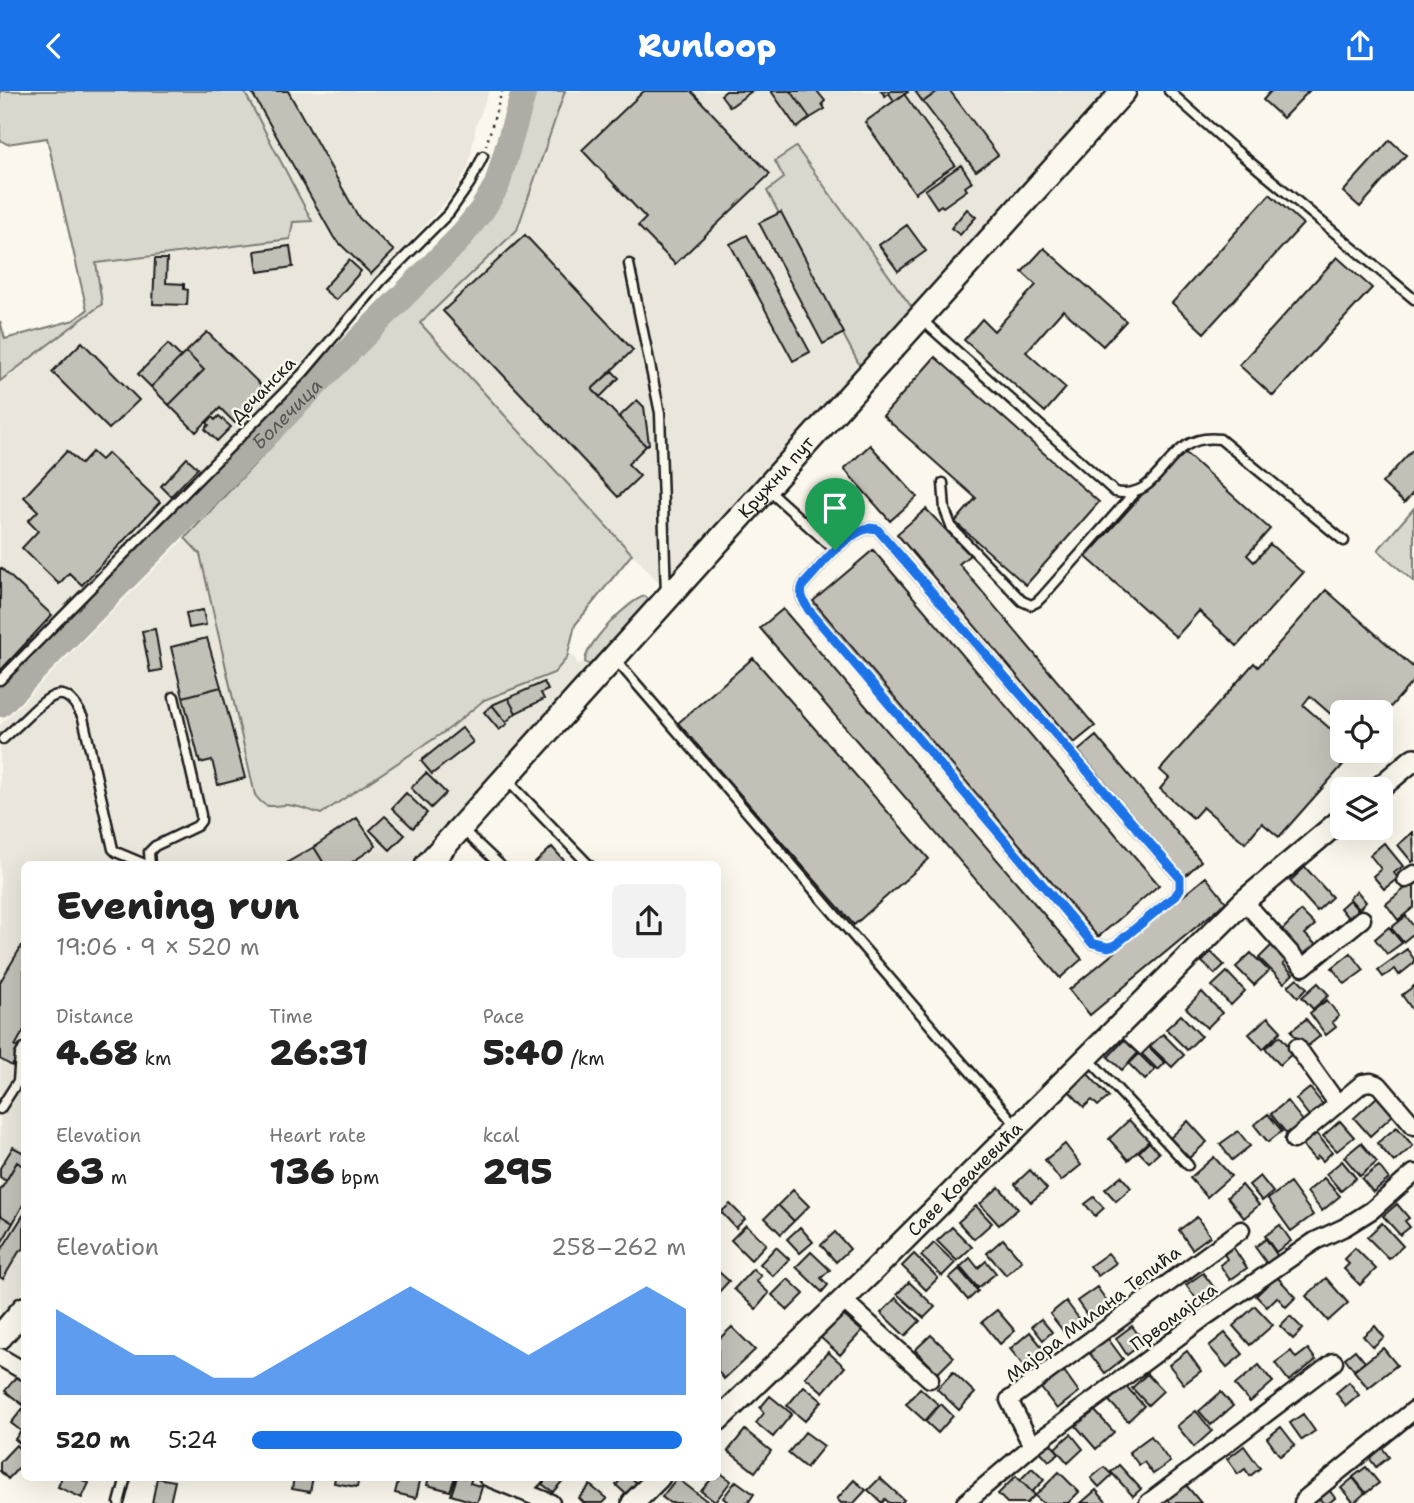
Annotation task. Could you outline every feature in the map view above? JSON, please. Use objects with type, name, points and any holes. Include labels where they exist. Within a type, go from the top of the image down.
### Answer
[{"type":"main road","name":"Кружни пут","points":[[431,861],[612,656],[1124,91]]},
{"type":"main road","points":[[0,1337],[21,1312]]},
{"type":"street","points":[[1392,777],[1414,759]]},
{"type":"street","name":"Саве Ковачевића","points":[[721,1417],[1244,901],[1330,829]]},
{"type":"street","points":[[1244,901],[1303,967],[1362,919]]},
{"type":"street","points":[[1297,1047],[1337,1103]]},
{"type":"street","points":[[1294,1140],[1363,1083],[1371,1082],[1379,1085],[1414,1126]]},
{"type":"street","name":"Првомајска","points":[[965,1503],[1032,1446],[1292,1256],[1372,1210],[1414,1173]]},
{"type":"street","name":"Мајора Милана Тепића","points":[[1032,1446],[1009,1400],[1241,1230]]},
{"type":"street","points":[[842,1299],[930,1379]]},
{"type":"street","points":[[0,1357],[21,1369]]},
{"type":"street","points":[[1149,1503],[1334,1361]]},
{"type":"street","points":[[1303,1503],[1414,1410]]},
{"type":"street","points":[[497,1481],[551,1503]]},
{"type":"street","points":[[521,1491],[531,1481]]},
{"type":"street","points":[[633,1503],[655,1481]]},
{"type":"lane","points":[[1169,91],[1414,299]]},
{"type":"lane","name":"Дечанска","points":[[0,680],[303,373],[381,281],[449,213],[470,183],[483,156]]},
{"type":"lane","points":[[629,264],[660,413],[666,597]]},
{"type":"lane","points":[[919,318],[1115,492],[1133,494],[1141,491],[1185,445],[1198,439],[1220,439],[1344,541]]},
{"type":"lane","points":[[943,483],[945,510],[952,528],[1022,601],[1031,604],[1037,602],[1133,494]]},
{"type":"lane","points":[[766,488],[835,550]]},
{"type":"lane","points":[[864,529],[877,529],[1180,878],[1180,889],[1176,895],[1115,945],[1108,947],[1092,943],[808,609],[802,598],[803,585],[835,550],[864,529]]},
{"type":"lane","points":[[612,656],[1017,1126]]},
{"type":"lane","points":[[3,739],[49,696],[61,694],[78,707],[83,718],[113,849],[138,861]]},
{"type":"lane","points":[[148,861],[149,852],[155,846],[197,826],[201,821],[174,697]]},
{"type":"lane","points":[[504,778],[585,861]]},
{"type":"lane","points":[[460,828],[496,861]]},
{"type":"lane","points":[[0,1109],[21,1077],[21,1053]]},
{"type":"lane","points":[[1087,1057],[1188,1165]]},
{"type":"lane","points":[[119,1503],[125,1481]]},
{"type":"path","points":[[483,156],[502,91]]},
{"type":"shaded area","points":[[0,91],[244,91],[312,221],[293,222],[290,239],[96,263],[102,304],[0,381],[0,321],[5,339],[74,320],[87,310],[47,138],[7,144],[0,140]]},
{"type":"shaded area","points":[[244,91],[489,91],[476,126],[469,165],[453,194],[284,382],[0,675],[0,381],[102,304],[96,263],[290,239],[293,222],[312,221]]},
{"type":"shaded area","points":[[532,91],[565,91],[517,230],[420,323],[632,554],[575,625],[567,658],[554,673],[484,700],[450,728],[321,814],[290,805],[266,805],[255,795],[200,554],[185,538],[487,218],[504,188]]},
{"type":"shaded area","points":[[565,91],[1106,91],[913,309],[796,147],[776,161],[784,177],[767,191],[860,366],[662,586],[420,323],[517,230]]},
{"type":"shaded area","points":[[796,147],[913,309],[860,366],[767,191],[784,178],[775,161]]},
{"type":"shaded area","points":[[1414,508],[1414,582],[1378,550]]},
{"type":"shaded area","points":[[185,538],[200,554],[255,795],[262,804],[274,807],[287,805],[321,814],[450,728],[484,700],[554,673],[568,654],[575,657],[577,664],[585,662],[590,665],[413,861],[21,861],[21,1294],[0,1318],[0,725]]},
{"type":"shaded area","points":[[645,596],[649,600],[590,665],[585,662],[592,645],[609,624],[628,606]]},
{"type":"building","points":[[251,91],[288,91],[359,218],[394,251],[371,274],[334,238]]},
{"type":"building","points":[[644,91],[691,91],[770,174],[675,264],[638,226],[646,218],[582,150]]},
{"type":"building","points":[[726,91],[752,91],[730,107],[721,95]]},
{"type":"building","points":[[771,91],[791,91],[810,118],[797,128]]},
{"type":"building","points":[[791,91],[817,91],[825,101],[822,104],[825,109],[810,118]]},
{"type":"building","points":[[881,91],[908,92],[894,101],[889,93],[885,96]]},
{"type":"building","points":[[915,91],[938,91],[923,102]]},
{"type":"building","points":[[938,91],[950,91],[998,155],[976,171],[923,102]]},
{"type":"building","points":[[1271,91],[1309,91],[1283,118],[1263,100]]},
{"type":"building","points":[[904,94],[955,165],[915,193],[865,122]]},
{"type":"building","points":[[1390,140],[1406,155],[1360,207],[1343,192]]},
{"type":"building","points":[[961,165],[972,182],[965,187],[967,190],[943,207],[941,205],[937,208],[925,190]]},
{"type":"building","points":[[1270,194],[1303,224],[1204,333],[1172,303]]},
{"type":"building","points":[[967,209],[976,217],[960,235],[951,228]]},
{"type":"building","points":[[781,212],[844,333],[823,344],[759,223]]},
{"type":"building","points":[[907,225],[926,251],[898,271],[879,245]]},
{"type":"building","points":[[525,235],[633,350],[592,389],[646,446],[628,464],[640,476],[618,497],[443,311]]},
{"type":"building","points":[[747,235],[810,352],[793,361],[730,244]]},
{"type":"building","points":[[290,246],[293,267],[258,272],[255,251]]},
{"type":"building","points":[[1044,248],[1126,321],[1103,346],[1063,310],[1026,352],[1066,388],[1045,412],[964,340],[982,319],[994,331],[1036,285],[1022,272]]},
{"type":"building","points":[[1337,257],[1372,288],[1273,396],[1239,365]]},
{"type":"building","points":[[155,259],[167,259],[166,283],[184,284],[184,289],[188,290],[187,305],[153,304]]},
{"type":"building","points":[[349,260],[361,271],[336,300],[323,289]]},
{"type":"building","points":[[207,332],[267,391],[235,423],[220,408],[196,432],[169,405],[204,370],[186,352]]},
{"type":"building","points":[[82,342],[139,400],[109,429],[52,372]]},
{"type":"building","points":[[168,344],[181,357],[151,387],[138,374]]},
{"type":"building","points":[[186,352],[204,370],[169,405],[151,387]]},
{"type":"building","points":[[935,357],[1099,502],[1026,585],[955,522],[976,498],[883,416]]},
{"type":"building","points":[[612,371],[619,378],[600,397],[592,389]]},
{"type":"building","points":[[637,400],[644,407],[649,444],[646,446],[619,417]]},
{"type":"building","points":[[219,416],[231,427],[217,441],[205,429],[212,417],[215,420]]},
{"type":"building","points":[[870,445],[917,497],[890,521],[844,469]]},
{"type":"building","points":[[1414,448],[1414,492],[1404,503],[1382,483]]},
{"type":"building","points":[[1182,450],[1270,529],[1247,555],[1254,562],[1270,544],[1303,573],[1237,646],[1199,611],[1176,637],[1086,557]]},
{"type":"building","points":[[67,451],[81,464],[92,452],[101,460],[108,453],[160,502],[82,585],[69,573],[59,584],[22,548],[38,531],[28,521],[38,511],[24,497]]},
{"type":"building","points":[[187,458],[198,468],[171,496],[161,486]]},
{"type":"building","points":[[926,509],[970,555],[959,564],[1095,726],[1074,743],[897,534]]},
{"type":"building","points":[[873,550],[1159,885],[1098,937],[813,601]]},
{"type":"building","points":[[0,569],[52,615],[0,671]]},
{"type":"building","points":[[1326,590],[1414,668],[1414,680],[1393,704],[1393,700],[1330,700],[1330,714],[1310,696],[1303,705],[1330,729],[1330,763],[1345,763],[1279,837],[1262,823],[1245,843],[1203,807],[1193,818],[1160,789],[1169,778],[1160,770],[1254,663],[1258,667]]},
{"type":"building","points":[[783,609],[1082,959],[1060,978],[760,628]]},
{"type":"building","points":[[203,610],[206,625],[189,628],[186,613]]},
{"type":"building","points":[[155,629],[162,670],[150,672],[142,631]]},
{"type":"building","points":[[207,638],[221,687],[183,697],[171,647]]},
{"type":"building","points":[[753,658],[929,859],[854,925],[678,723]]},
{"type":"building","points":[[544,682],[548,690],[541,693],[544,699],[516,713],[508,698]]},
{"type":"building","points":[[221,687],[245,778],[218,785],[212,760],[200,763],[183,697]]},
{"type":"building","points":[[508,698],[516,713],[506,722],[492,705]]},
{"type":"building","points":[[492,705],[507,724],[499,730],[484,712]]},
{"type":"building","points":[[462,728],[473,742],[432,774],[421,761]]},
{"type":"building","points":[[1096,736],[1201,861],[1185,876],[1078,751]]},
{"type":"building","points":[[426,773],[446,793],[431,808],[411,788]]},
{"type":"building","points":[[406,793],[427,813],[413,828],[392,808]]},
{"type":"building","points":[[385,816],[405,835],[390,850],[370,830]]},
{"type":"building","points":[[357,818],[376,846],[354,861],[323,861],[314,847]]},
{"type":"building","points":[[1413,832],[1414,861],[1412,862],[1398,845]]},
{"type":"building","points":[[1384,843],[1403,866],[1394,873],[1398,878],[1384,889],[1373,876],[1381,869],[1370,855]]},
{"type":"building","points":[[314,847],[323,861],[290,861]]},
{"type":"building","points":[[552,847],[564,861],[537,861]]},
{"type":"building","points":[[1305,867],[1332,897],[1317,911],[1290,881]]},
{"type":"building","points":[[1206,877],[1226,902],[1090,1015],[1069,990]]},
{"type":"building","points":[[1414,881],[1414,907],[1398,920],[1386,904]]},
{"type":"building","points":[[1357,891],[1366,902],[1359,909],[1349,898]]},
{"type":"building","points":[[1349,900],[1359,911],[1349,919],[1340,908]]},
{"type":"building","points":[[1301,911],[1315,925],[1305,934],[1317,946],[1303,960],[1278,934]]},
{"type":"building","points":[[1406,916],[1414,927],[1414,933],[1403,942],[1391,928]]},
{"type":"building","points":[[1389,927],[1402,943],[1387,954],[1375,939]]},
{"type":"building","points":[[1274,943],[1289,958],[1283,964],[1293,974],[1284,983],[1259,958]]},
{"type":"building","points":[[21,947],[21,1035],[15,1046],[21,1052],[12,1066],[0,1059],[0,982]]},
{"type":"building","points":[[1407,949],[1414,963],[1399,975],[1395,969],[1383,977],[1378,970]]},
{"type":"building","points":[[1211,952],[1224,965],[1215,974],[1202,962]]},
{"type":"building","points":[[1251,953],[1269,971],[1254,985],[1236,967]]},
{"type":"building","points":[[1351,953],[1364,970],[1345,984],[1332,968]]},
{"type":"building","points":[[1227,972],[1245,991],[1231,1005],[1212,986]]},
{"type":"building","points":[[1297,978],[1307,988],[1298,997],[1288,986]]},
{"type":"building","points":[[1318,983],[1329,995],[1313,1009],[1302,997]]},
{"type":"building","points":[[1414,986],[1414,1012],[1402,995]]},
{"type":"building","points":[[1202,992],[1222,1013],[1207,1028],[1186,1008]]},
{"type":"building","points":[[1327,1000],[1339,1016],[1332,1022],[1336,1027],[1326,1035],[1310,1013]]},
{"type":"building","points":[[1181,1015],[1201,1036],[1187,1050],[1166,1029]]},
{"type":"building","points":[[1268,1017],[1281,1031],[1263,1049],[1249,1034]]},
{"type":"building","points":[[1306,1019],[1320,1036],[1304,1049],[1291,1031]]},
{"type":"building","points":[[1163,1034],[1184,1055],[1172,1067],[1150,1046]]},
{"type":"building","points":[[1280,1036],[1294,1052],[1280,1065],[1265,1048]]},
{"type":"building","points":[[1124,1040],[1138,1053],[1122,1070],[1108,1057]]},
{"type":"building","points":[[1149,1047],[1165,1063],[1158,1070],[1142,1054]]},
{"type":"building","points":[[1139,1054],[1155,1070],[1145,1080],[1129,1064]]},
{"type":"building","points":[[1088,1074],[1109,1097],[1098,1106],[1092,1100],[1084,1107],[1069,1091]]},
{"type":"building","points":[[1310,1088],[1324,1106],[1310,1117],[1296,1099]]},
{"type":"building","points":[[1377,1097],[1393,1115],[1370,1136],[1354,1118]]},
{"type":"building","points":[[1287,1101],[1303,1121],[1287,1134],[1271,1114]]},
{"type":"building","points":[[1268,1114],[1282,1131],[1268,1142],[1254,1125]]},
{"type":"building","points":[[1129,1120],[1149,1141],[1128,1160],[1109,1139]]},
{"type":"building","points":[[1188,1121],[1207,1142],[1189,1158],[1170,1138]]},
{"type":"building","points":[[1340,1121],[1354,1137],[1337,1151],[1323,1136]]},
{"type":"building","points":[[1397,1127],[1413,1146],[1394,1162],[1377,1143]]},
{"type":"building","points":[[1238,1131],[1250,1146],[1232,1160],[1220,1144]]},
{"type":"building","points":[[1316,1133],[1332,1152],[1323,1161],[1318,1156],[1315,1160],[1302,1145]]},
{"type":"building","points":[[1149,1142],[1159,1153],[1149,1162],[1139,1152]]},
{"type":"building","points":[[1361,1143],[1377,1162],[1360,1176],[1344,1157]]},
{"type":"building","points":[[1065,1144],[1081,1165],[1061,1181],[1045,1160]]},
{"type":"building","points":[[13,1147],[21,1151],[21,1165],[17,1162],[6,1181],[0,1177],[0,1168]]},
{"type":"building","points":[[1214,1157],[1231,1176],[1207,1197],[1190,1178]]},
{"type":"building","points":[[1342,1161],[1356,1178],[1341,1191],[1326,1174]]},
{"type":"building","points":[[17,1162],[21,1165],[21,1208],[13,1223],[0,1215],[0,1191]]},
{"type":"building","points":[[1379,1166],[1389,1179],[1373,1192],[1362,1179]]},
{"type":"building","points":[[1030,1170],[1047,1189],[1031,1202],[1015,1184]]},
{"type":"building","points":[[1121,1176],[1131,1188],[1116,1201],[1105,1189]]},
{"type":"building","points":[[1260,1176],[1273,1192],[1262,1201],[1249,1185]]},
{"type":"building","points":[[1324,1178],[1340,1196],[1322,1211],[1307,1192]]},
{"type":"building","points":[[1290,1183],[1313,1215],[1291,1231],[1268,1199]]},
{"type":"building","points":[[1242,1185],[1259,1205],[1244,1218],[1227,1197]]},
{"type":"building","points":[[999,1187],[1018,1209],[999,1225],[980,1204]]},
{"type":"building","points":[[793,1190],[809,1206],[794,1221],[778,1205]]},
{"type":"building","points":[[1094,1197],[1104,1208],[1095,1216],[1085,1204]]},
{"type":"building","points":[[730,1204],[745,1219],[736,1228],[721,1212]]},
{"type":"building","points":[[1397,1204],[1409,1218],[1405,1221],[1410,1227],[1400,1235],[1383,1216]]},
{"type":"building","points":[[778,1205],[794,1221],[781,1234],[765,1218]]},
{"type":"building","points":[[976,1206],[992,1223],[974,1239],[958,1222]]},
{"type":"building","points":[[0,1215],[13,1223],[0,1245]]},
{"type":"building","points":[[1197,1217],[1210,1236],[1192,1249],[1179,1230]]},
{"type":"building","points":[[21,1219],[21,1250],[3,1279],[0,1277],[0,1252]]},
{"type":"building","points":[[1382,1223],[1403,1246],[1389,1259],[1367,1237]]},
{"type":"building","points":[[746,1225],[766,1244],[751,1260],[731,1240]]},
{"type":"building","points":[[1280,1225],[1291,1241],[1276,1252],[1265,1236]]},
{"type":"building","points":[[800,1227],[813,1242],[800,1253],[787,1239]]},
{"type":"building","points":[[952,1227],[972,1247],[957,1261],[937,1241]]},
{"type":"building","points":[[835,1232],[850,1249],[836,1262],[821,1245]]},
{"type":"building","points":[[1003,1239],[1022,1261],[1006,1275],[987,1253]]},
{"type":"building","points":[[1266,1239],[1279,1258],[1268,1265],[1255,1247]]},
{"type":"building","points":[[934,1243],[955,1263],[942,1276],[921,1256]]},
{"type":"building","points":[[776,1247],[789,1259],[773,1276],[760,1264]]},
{"type":"building","points":[[1233,1247],[1247,1268],[1230,1280],[1220,1265],[1227,1259],[1224,1254]]},
{"type":"building","points":[[1355,1248],[1376,1269],[1360,1285],[1344,1269],[1349,1264],[1344,1259]]},
{"type":"building","points":[[811,1252],[830,1270],[821,1278],[828,1285],[822,1292],[796,1267]]},
{"type":"building","points":[[1108,1253],[1116,1263],[1098,1276],[1090,1266]]},
{"type":"building","points":[[914,1254],[938,1278],[926,1290],[902,1266]]},
{"type":"building","points":[[970,1258],[978,1268],[986,1261],[996,1273],[978,1288],[960,1267]]},
{"type":"building","points":[[753,1269],[761,1276],[756,1281],[769,1293],[756,1309],[734,1289]]},
{"type":"building","points":[[959,1269],[978,1291],[968,1300],[949,1278]]},
{"type":"building","points":[[1203,1273],[1216,1290],[1199,1302],[1186,1285]]},
{"type":"building","points":[[721,1274],[729,1281],[721,1290]]},
{"type":"building","points":[[1276,1276],[1296,1297],[1286,1307],[1277,1297],[1267,1307],[1256,1296]]},
{"type":"building","points":[[1326,1278],[1348,1303],[1328,1321],[1306,1296]]},
{"type":"building","points":[[788,1279],[804,1294],[788,1310],[772,1295]]},
{"type":"building","points":[[909,1282],[935,1307],[924,1318],[897,1294]]},
{"type":"building","points":[[1097,1287],[1111,1307],[1091,1321],[1077,1301]]},
{"type":"building","points":[[896,1298],[920,1321],[905,1336],[881,1313]]},
{"type":"building","points":[[1066,1301],[1080,1320],[1064,1332],[1050,1314]]},
{"type":"building","points":[[1255,1306],[1273,1325],[1250,1345],[1233,1326]]},
{"type":"building","points":[[997,1310],[1015,1331],[1000,1344],[982,1322]]},
{"type":"building","points":[[842,1314],[862,1331],[840,1355],[820,1337]]},
{"type":"building","points":[[1290,1316],[1303,1329],[1293,1339],[1280,1326]]},
{"type":"building","points":[[1041,1319],[1052,1332],[1043,1340],[1032,1326]]},
{"type":"building","points":[[1132,1326],[1144,1342],[1127,1355],[1116,1338]]},
{"type":"building","points":[[1375,1326],[1384,1337],[1373,1347],[1363,1336]]},
{"type":"building","points":[[732,1327],[755,1350],[724,1379],[721,1375],[721,1337]]},
{"type":"building","points":[[1030,1332],[1047,1353],[1027,1370],[1010,1349]]},
{"type":"building","points":[[1225,1333],[1243,1354],[1227,1367],[1209,1346]]},
{"type":"building","points":[[931,1335],[954,1357],[938,1373],[915,1350]]},
{"type":"building","points":[[1106,1336],[1123,1359],[1105,1373],[1087,1350]]},
{"type":"building","points":[[1383,1348],[1397,1365],[1368,1388],[1354,1371]]},
{"type":"building","points":[[1308,1349],[1316,1360],[1289,1381],[1275,1363],[1291,1351],[1296,1358]]},
{"type":"building","points":[[1355,1350],[1365,1362],[1354,1370],[1345,1358]]},
{"type":"building","points":[[1187,1351],[1201,1371],[1184,1384],[1169,1365]]},
{"type":"building","points":[[828,1352],[845,1367],[823,1392],[805,1377]]},
{"type":"building","points":[[1259,1365],[1273,1382],[1250,1402],[1235,1385]]},
{"type":"building","points":[[1064,1371],[1079,1392],[1057,1409],[1041,1388]]},
{"type":"building","points":[[953,1372],[975,1393],[959,1410],[937,1389]]},
{"type":"building","points":[[1147,1374],[1163,1391],[1148,1405],[1132,1388]]},
{"type":"building","points":[[17,1376],[21,1379],[21,1403],[5,1391]]},
{"type":"building","points":[[1349,1382],[1359,1395],[1346,1406],[1336,1393]]},
{"type":"building","points":[[1125,1385],[1144,1406],[1128,1421],[1109,1401]]},
{"type":"building","points":[[804,1386],[822,1401],[805,1421],[787,1406]]},
{"type":"building","points":[[920,1388],[939,1405],[925,1421],[906,1404]]},
{"type":"building","points":[[1221,1392],[1233,1406],[1211,1425],[1199,1411]]},
{"type":"building","points":[[770,1396],[792,1414],[773,1437],[756,1423],[764,1413],[760,1408]]},
{"type":"building","points":[[941,1404],[953,1416],[938,1433],[925,1421]]},
{"type":"building","points":[[1094,1410],[1114,1432],[1096,1449],[1076,1426]]},
{"type":"building","points":[[21,1411],[21,1431],[11,1423]]},
{"type":"building","points":[[1196,1411],[1212,1431],[1194,1447],[1177,1426]]},
{"type":"building","points":[[1303,1414],[1315,1431],[1302,1440],[1290,1423]]},
{"type":"building","points":[[1281,1427],[1295,1445],[1280,1456],[1267,1438]]},
{"type":"building","points":[[745,1430],[771,1451],[755,1472],[728,1451]]},
{"type":"building","points":[[21,1431],[21,1444],[15,1439]]},
{"type":"building","points":[[805,1432],[824,1446],[806,1468],[788,1453]]},
{"type":"building","points":[[1071,1434],[1083,1449],[1068,1463],[1055,1448]]},
{"type":"building","points":[[1151,1436],[1170,1462],[1153,1474],[1144,1462],[1139,1465],[1129,1452]]},
{"type":"building","points":[[1049,1442],[1059,1453],[1049,1461],[1039,1450]]},
{"type":"building","points":[[16,1445],[21,1451],[21,1465],[8,1479],[0,1471],[0,1462]]},
{"type":"building","points":[[1380,1445],[1389,1457],[1376,1467],[1367,1455]]},
{"type":"building","points":[[1244,1446],[1260,1468],[1250,1476],[1245,1469],[1238,1474],[1227,1459]]},
{"type":"building","points":[[1119,1465],[1141,1489],[1133,1496],[1111,1472]]},
{"type":"building","points":[[1104,1467],[1112,1475],[1099,1487],[1091,1478]]},
{"type":"building","points":[[1366,1467],[1379,1483],[1366,1493],[1353,1477]]},
{"type":"building","points":[[1032,1468],[1044,1480],[1032,1492],[1020,1480]]},
{"type":"building","points":[[1059,1472],[1079,1492],[1068,1503],[1043,1503],[1035,1496]]},
{"type":"building","points":[[721,1473],[731,1481],[715,1502],[701,1491],[710,1481],[721,1481]]},
{"type":"building","points":[[1016,1476],[1035,1495],[1027,1503],[1007,1503],[998,1494]]},
{"type":"building","points":[[880,1478],[904,1500],[901,1503],[889,1503],[885,1499],[882,1503],[868,1490]]},
{"type":"building","points":[[1353,1478],[1365,1493],[1354,1503],[1341,1488]]},
{"type":"building","points":[[854,1480],[866,1490],[854,1503],[841,1503],[837,1499]]},
{"type":"building","points":[[60,1481],[89,1483],[82,1498],[58,1487]]},
{"type":"building","points":[[156,1481],[175,1481],[170,1503],[152,1503]]},
{"type":"building","points":[[293,1481],[312,1481],[310,1492],[292,1489]]},
{"type":"building","points":[[334,1481],[358,1481],[357,1487]]},
{"type":"building","points":[[398,1481],[420,1481],[416,1498],[395,1493]]},
{"type":"building","points":[[428,1481],[454,1481],[450,1491],[427,1485]]},
{"type":"building","points":[[456,1481],[471,1481],[470,1483],[482,1487],[477,1503],[451,1495]]},
{"type":"building","points":[[545,1481],[563,1481],[553,1492],[542,1484]]},
{"type":"building","points":[[620,1481],[635,1481],[638,1484],[627,1495],[616,1485]]},
{"type":"building","points":[[675,1481],[681,1481],[707,1501],[670,1503],[662,1497]]},
{"type":"building","points":[[736,1481],[754,1494],[748,1503],[729,1503],[723,1498]]},
{"type":"building","points":[[590,1485],[607,1499],[603,1503],[584,1503],[579,1498]]},
{"type":"building","points":[[1186,1485],[1201,1503],[1171,1503],[1168,1499]]},
{"type":"building","points":[[1327,1487],[1335,1498],[1329,1503],[1323,1503],[1317,1496]]},
{"type":"building","points":[[1096,1490],[1107,1503],[1081,1503]]},
{"type":"waterway","name":"Болечица","points":[[0,704],[458,240],[482,210],[497,185],[524,91]]},
{"type":"route","points":[[877,529],[1180,878],[1180,889],[1176,895],[1115,945],[1108,947],[1092,943],[808,609],[802,598],[803,585],[835,550],[858,532],[877,529]]}]
